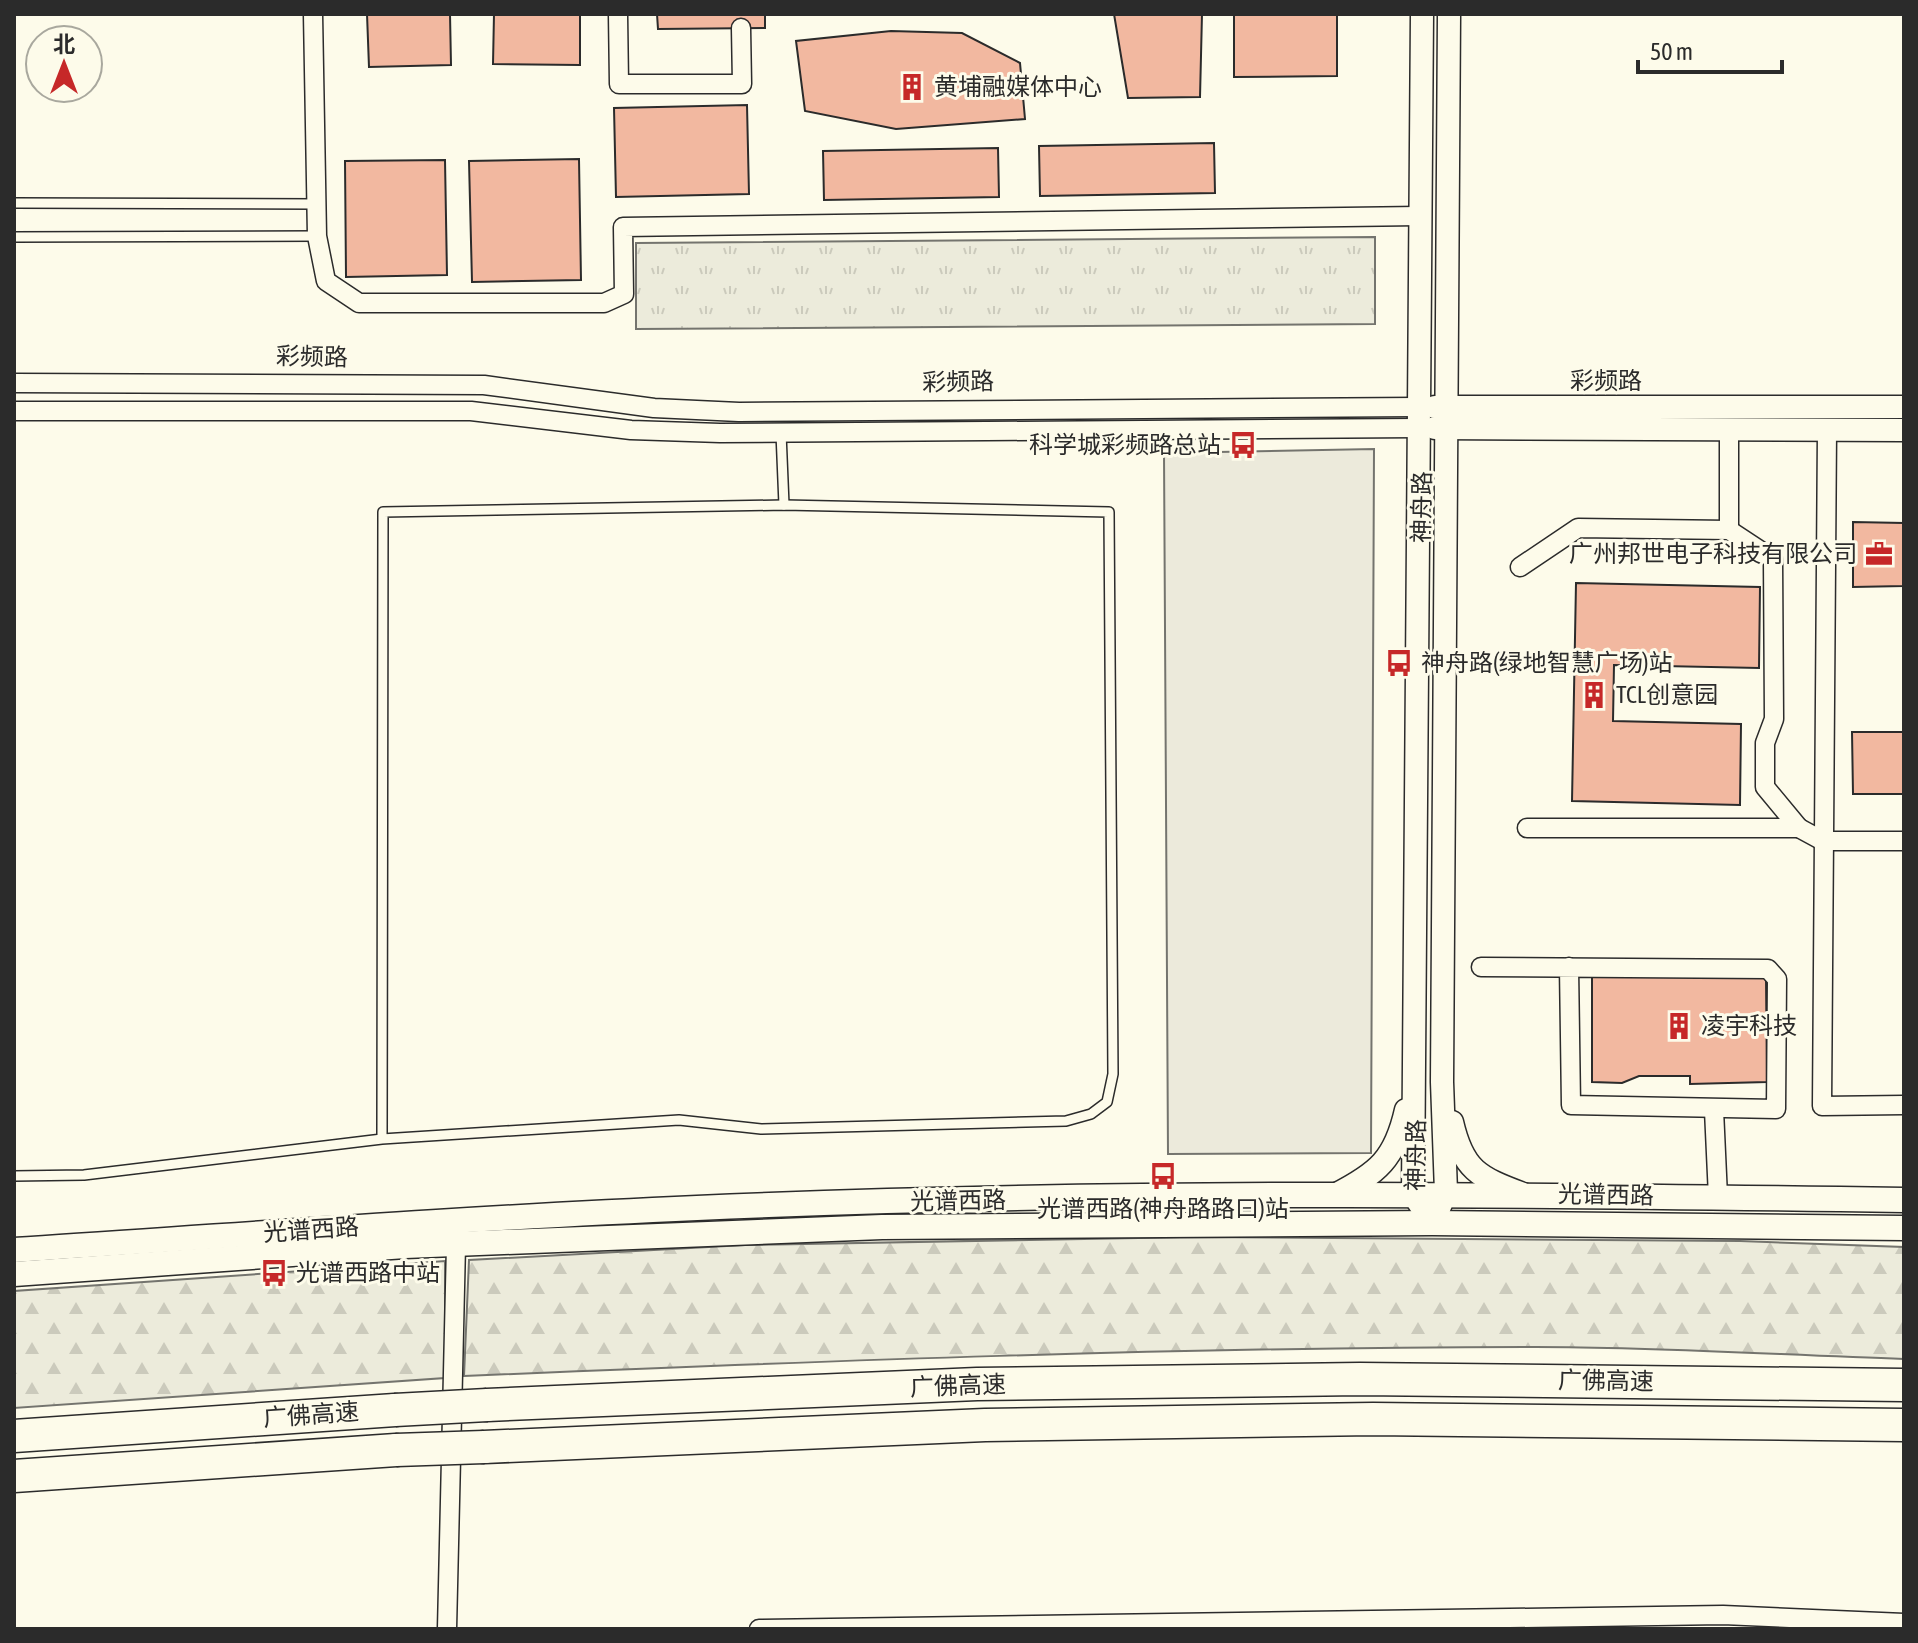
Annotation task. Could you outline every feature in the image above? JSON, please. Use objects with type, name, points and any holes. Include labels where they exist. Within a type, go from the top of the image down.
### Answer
[{"type":"highway","name":"广佛高速","points":[[14,1436],[487,1405],[977,1384],[1296,1380],[1904,1385]]},
{"type":"highway","name":"广佛高速","points":[[14,1476],[396,1450],[985,1425],[1264,1421],[1904,1425]]},
{"type":"main road","name":"光谱西路","points":[[14,1250],[701,1208],[1446,1192],[1904,1200]]},
{"type":"main road","name":"光谱西路","points":[[14,1274],[203,1259],[456,1245],[882,1227],[1432,1223],[1904,1228]]},
{"type":"street","points":[[313,14],[317,236],[326,281],[359,303],[604,303],[624,294],[623,227],[1419,216]]},
{"type":"street","points":[[618,14],[619,84],[742,84],[741,28]]},
{"type":"street","name":"神舟路","points":[[1422,14],[1413,1194],[1432,1223]]},
{"type":"street","name":"神舟路","points":[[1432,1223],[1446,1192],[1442,1082],[1449,14]]},
{"type":"street","name":"彩频路","points":[[14,383],[484,385],[654,408],[739,412],[1418,418]]},
{"type":"street","name":"彩频路","points":[[14,411],[471,411],[631,430],[781,433],[1904,407]]},
{"type":"street","name":"彩频路","points":[[1448,417],[1729,430],[1904,430]]},
{"type":"street","points":[[1729,430],[1729,530]]},
{"type":"street","points":[[1827,430],[1822,1106],[1904,1105]]},
{"type":"street","points":[[1520,567],[1578,528],[1729,530],[1773,559],[1774,719],[1765,743],[1765,787],[1799,828],[1823,841],[1904,841]]},
{"type":"street","points":[[1527,828],[1799,828]]},
{"type":"street","points":[[1481,967],[1569,967],[1768,969],[1777,979],[1776,1109],[1571,1105],[1569,967]]},
{"type":"street","points":[[1335,1195],[1369,1177],[1393,1149],[1401,1133],[1415,1070]]},
{"type":"street","points":[[1442,1082],[1457,1148],[1467,1165],[1497,1184],[1523,1194]]},
{"type":"street","points":[[1714,1110],[1718,1197]]},
{"type":"street","points":[[447,1629],[456,1245]]},
{"type":"street","points":[[759,1629],[1723,1615],[1904,1623]]},
{"type":"lane","points":[[14,203],[316,204]]},
{"type":"lane","points":[[14,237],[317,236]]},
{"type":"lane","points":[[781,433],[784,505]]},
{"type":"lane","points":[[14,1176],[84,1175],[382,1139],[679,1120],[761,1129],[1066,1121],[1091,1114],[1107,1102],[1113,1074],[1109,512],[784,505],[383,512],[382,1139]]},
{"type":"green space","points":[[1375,237],[1375,324],[636,329],[636,243]]},
{"type":"green space","points":[[1193,1237],[1740,1241],[1904,1247],[1904,1359],[1627,1348],[1267,1349],[464,1376],[469,1260],[745,1245]]},
{"type":"green space","points":[[445,1261],[445,1378],[14,1408],[14,1291]]},
{"type":"shaded area","points":[[1374,449],[1371,1153],[1168,1154],[1164,453]]},
{"type":"building","points":[[367,14],[450,14],[451,65],[369,67]]},
{"type":"building","points":[[494,14],[580,14],[580,65],[493,64]]},
{"type":"building","points":[[657,14],[765,14],[765,28],[658,29]]},
{"type":"building","points":[[1114,14],[1202,14],[1200,97],[1128,98]]},
{"type":"building","points":[[1234,14],[1337,14],[1337,76],[1234,77]]},
{"type":"building","name":"黄埔融媒体中心","points":[[891,31],[962,33],[1020,63],[1025,119],[896,129],[805,111],[796,41]]},
{"type":"building","points":[[747,105],[749,194],[616,197],[614,108]]},
{"type":"building","points":[[1214,143],[1215,193],[1040,196],[1039,146]]},
{"type":"building","points":[[998,148],[999,197],[824,200],[823,151]]},
{"type":"building","points":[[579,159],[581,280],[472,282],[469,161]]},
{"type":"building","points":[[445,160],[447,275],[346,277],[345,161]]},
{"type":"building","name":"广州邦世电子科技有限公司","points":[[1853,522],[1904,523],[1904,586],[1853,587]]},
{"type":"building","name":"TCL创意园","points":[[1576,583],[1760,587],[1759,668],[1614,665],[1613,721],[1741,724],[1740,805],[1572,801]]},
{"type":"building","points":[[1852,732],[1904,732],[1904,794],[1853,794]]},
{"type":"building","name":"凌宇科技","points":[[1592,976],[1766,977],[1767,1082],[1690,1084],[1690,1076],[1639,1076],[1622,1083],[1592,1082]]},
{"type":"place","name":"黄埔融媒体中心","points":[[912,87]]},
{"type":"place","name":"科学城彩频路总站","points":[[1243,445]]},
{"type":"place","name":"广州邦世电子科技有限公司","points":[[1879,554]]},
{"type":"place","name":"神舟路(绿地智慧广场)站","points":[[1399,663]]},
{"type":"place","name":"TCL创意园","points":[[1594,695]]},
{"type":"place","name":"凌宇科技","points":[[1679,1026]]},
{"type":"place","name":"光谱西路(神舟路路口)站","points":[[1163,1176]]},
{"type":"place","name":"光谱西路中站","points":[[274,1273]]}]
